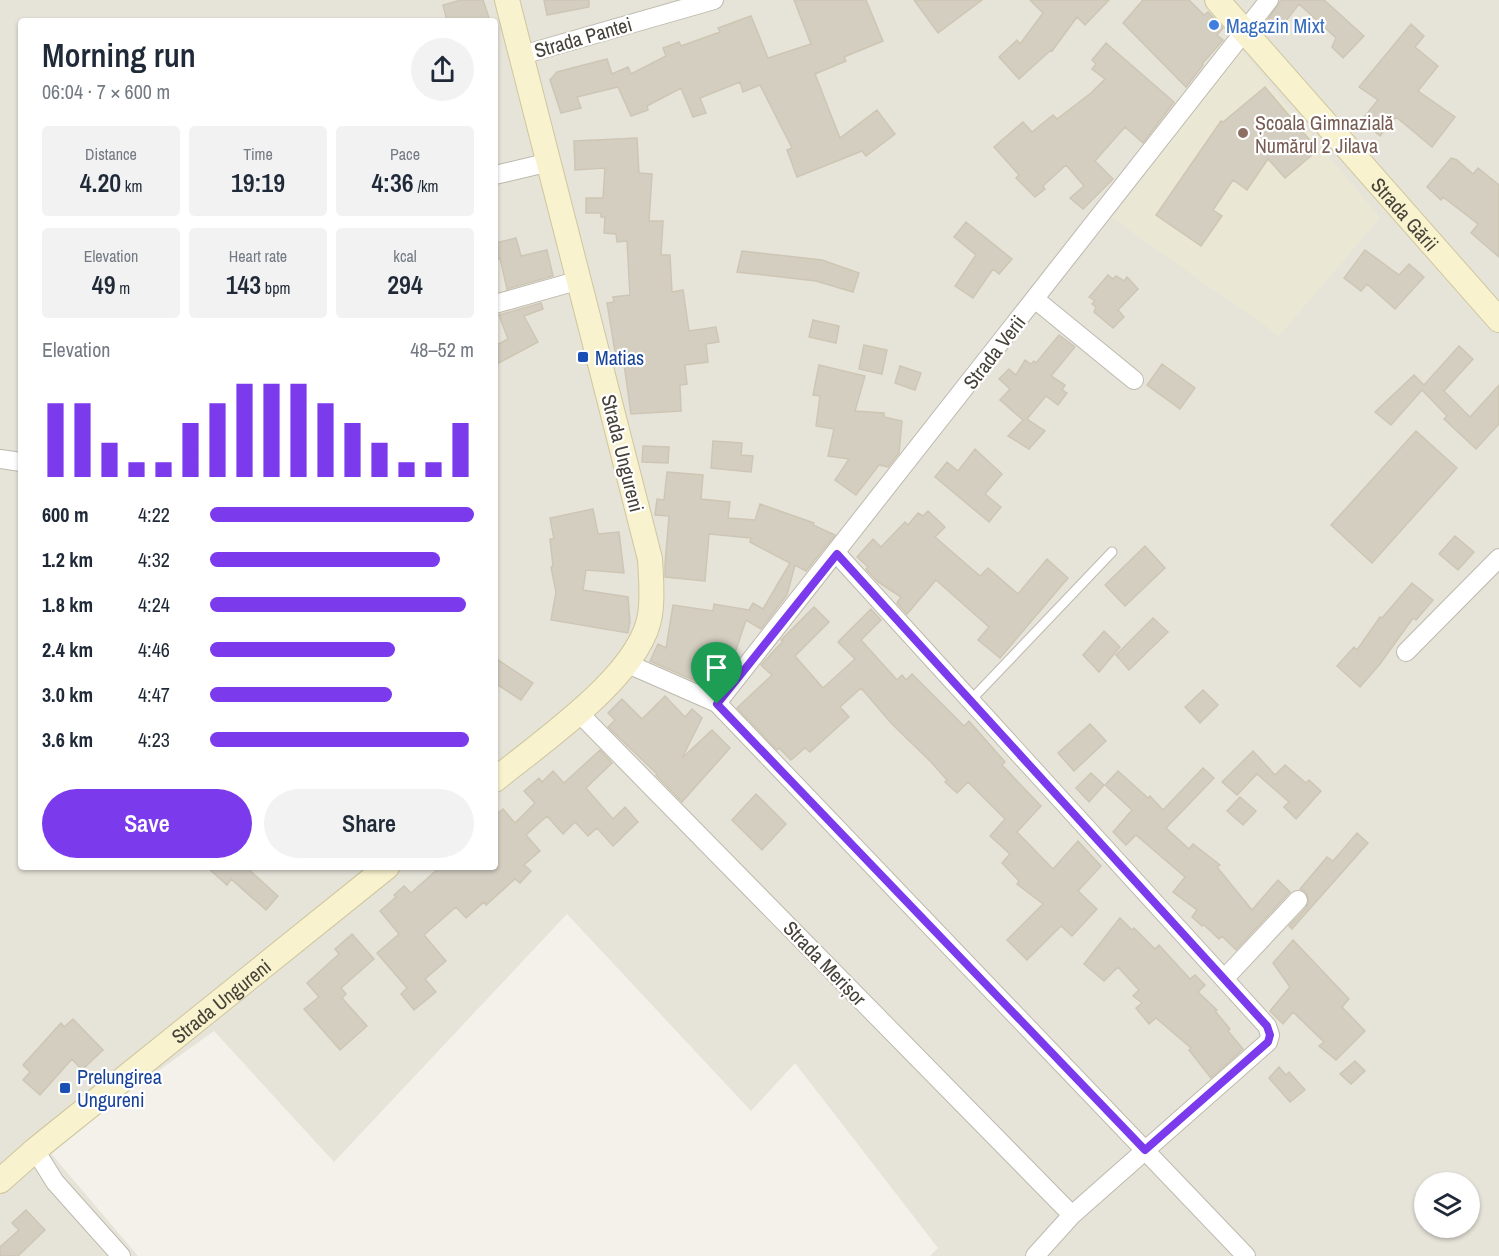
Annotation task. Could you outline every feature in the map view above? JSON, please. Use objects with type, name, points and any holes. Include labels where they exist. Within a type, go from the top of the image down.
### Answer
[{"type":"main road","name":"Strada Ungureni","points":[[498,778],[578,712],[628,664],[642,640],[650,616],[652,587],[650,559],[507,0]]},
{"type":"main road","name":"Strada Gării","points":[[1217,0],[1499,320]]},
{"type":"main road","name":"Strada Ungureni","points":[[0,1181],[35,1150],[383,870]]},
{"type":"street","name":"Strada Pantei","points":[[522,55],[714,0]]},
{"type":"street","name":"Strada Verii","points":[[717,704],[837,554],[1269,0]]},
{"type":"street","points":[[498,174],[550,162]]},
{"type":"street","points":[[498,303],[580,280]]},
{"type":"street","points":[[1036,300],[1134,380]]},
{"type":"street","points":[[0,459],[18,462]]},
{"type":"street","points":[[837,554],[1224,978],[1267,1026],[1270,1035],[1268,1042],[1072,1215],[1035,1256]]},
{"type":"street","points":[[1406,652],[1499,558]]},
{"type":"street","points":[[628,664],[717,704],[1246,1256]]},
{"type":"street","name":"Strada Merișor","points":[[578,712],[1072,1215]]},
{"type":"street","points":[[1224,978],[1298,900]]},
{"type":"street","points":[[35,1150],[55,1182],[121,1256]]},
{"type":"lane","points":[[971,700],[1112,552]]},
{"type":"shaded area","points":[[0,0],[1499,0],[1499,1256],[930,1256],[938,1248],[795,1063],[751,1111],[567,914],[334,1162],[214,1031],[48,1150],[138,1256],[0,1256]]},
{"type":"shaded area","name":"Școala Gimnazială Numărul 2 Jilava","points":[[1241,49],[1380,218],[1279,336],[1112,218]]},
{"type":"building","points":[[461,0],[483,0],[489,18],[446,18],[443,5]]},
{"type":"building","points":[[544,0],[589,0],[589,7],[547,15]]},
{"type":"building","points":[[794,0],[866,0],[883,41],[844,57],[846,61],[815,74],[840,138],[877,110],[895,134],[866,156],[862,151],[797,177],[787,150],[792,148],[760,85],[743,92],[740,82],[700,98],[706,113],[693,117],[681,88],[647,106],[648,110],[631,116],[618,87],[577,97],[581,108],[561,113],[550,80],[557,72],[607,59],[612,74],[628,67],[631,74],[666,56],[663,48],[679,42],[681,46],[720,32],[718,28],[751,16],[768,58],[811,44]]},
{"type":"building","points":[[914,0],[982,0],[938,33]]},
{"type":"building","points":[[1030,0],[1109,0],[1085,25],[1077,17],[1052,51],[1019,79],[999,57],[1017,40],[1020,44],[1043,13]]},
{"type":"building","points":[[1143,0],[1189,0],[1204,15],[1208,12],[1223,28],[1217,35],[1223,40],[1186,87],[1123,23]]},
{"type":"building","points":[[1281,0],[1324,0],[1364,36],[1343,58],[1332,47],[1336,38],[1299,4],[1278,31],[1266,22]]},
{"type":"building","points":[[1411,24],[1424,36],[1415,47],[1438,66],[1418,91],[1455,117],[1432,147],[1396,117],[1380,136],[1361,121],[1378,100],[1359,87]]},
{"type":"building","points":[[1106,43],[1174,102],[1143,143],[1125,127],[1095,161],[1113,179],[1083,209],[1070,198],[1084,186],[1066,165],[1043,186],[1045,189],[1035,197],[1016,178],[1019,175],[994,147],[1023,122],[1032,132],[1053,115],[1057,119],[1091,93],[1105,79],[1092,69],[1096,64],[1092,60]]},
{"type":"building","points":[[1265,87],[1318,150],[1285,178],[1268,159],[1247,190],[1233,180],[1213,210],[1222,216],[1201,246],[1156,215],[1221,121],[1223,122]]},
{"type":"building","points":[[637,138],[639,173],[652,174],[649,221],[663,221],[661,255],[670,255],[672,292],[683,290],[689,331],[716,327],[719,342],[706,344],[708,362],[685,365],[687,384],[680,385],[681,411],[631,414],[623,357],[616,358],[607,303],[614,302],[613,297],[630,295],[627,241],[617,242],[616,234],[604,233],[605,217],[601,217],[601,213],[586,213],[586,198],[603,198],[605,168],[575,170],[574,141]]},
{"type":"building","points":[[1451,158],[1457,160],[1473,174],[1478,168],[1499,185],[1499,257],[1471,233],[1478,224],[1443,197],[1441,200],[1427,187]]},
{"type":"building","points":[[966,222],[1012,259],[999,274],[993,269],[973,298],[955,286],[976,255],[954,237]]},
{"type":"building","points":[[516,238],[521,256],[547,250],[553,276],[507,289],[500,258],[498,259],[498,242]]},
{"type":"building","points":[[1365,250],[1399,275],[1409,264],[1424,277],[1395,309],[1367,284],[1361,291],[1344,278]]},
{"type":"building","points":[[742,251],[822,260],[859,273],[853,292],[816,281],[737,272]]},
{"type":"building","points":[[1108,275],[1113,279],[1116,276],[1124,281],[1127,277],[1138,289],[1118,310],[1124,317],[1113,328],[1094,312],[1096,307],[1092,304],[1095,301],[1089,297]]},
{"type":"building","points":[[541,303],[543,309],[524,316],[538,342],[498,363],[498,344],[508,339],[499,315]]},
{"type":"building","points":[[813,320],[839,326],[836,343],[809,337]]},
{"type":"building","points":[[1059,335],[1075,347],[1051,376],[1065,385],[1062,390],[1067,393],[1058,405],[1046,396],[1027,419],[1045,431],[1029,449],[1008,436],[1023,420],[1000,400],[1010,389],[999,379],[1009,369],[1016,375],[1025,360],[1031,364],[1034,361],[1036,363]]},
{"type":"building","points":[[864,345],[887,350],[882,374],[859,369]]},
{"type":"building","points":[[1459,346],[1473,359],[1444,391],[1470,417],[1499,385],[1499,424],[1476,449],[1444,419],[1447,416],[1422,390],[1391,425],[1375,412],[1414,375],[1424,385]]},
{"type":"building","points":[[1162,364],[1195,388],[1180,409],[1147,385]]},
{"type":"building","points":[[819,365],[865,376],[855,411],[884,413],[884,417],[902,421],[899,453],[888,467],[879,465],[856,495],[835,480],[849,459],[828,456],[834,429],[816,426],[820,396],[813,395]]},
{"type":"building","points":[[900,366],[921,373],[915,390],[895,383]]},
{"type":"building","points":[[1416,431],[1457,468],[1372,563],[1331,525]]},
{"type":"building","points":[[713,441],[742,443],[741,455],[753,456],[751,472],[711,468]]},
{"type":"building","points":[[643,446],[669,447],[668,463],[642,462]]},
{"type":"building","points":[[975,449],[1002,474],[985,494],[1001,507],[989,522],[935,477],[947,462],[958,471]]},
{"type":"building","points":[[667,472],[703,475],[701,499],[730,502],[728,518],[755,520],[760,504],[814,523],[813,525],[835,535],[806,571],[795,565],[787,595],[761,629],[746,620],[734,656],[714,689],[650,661],[658,644],[666,648],[673,605],[713,611],[714,604],[749,610],[753,603],[763,609],[790,563],[750,542],[751,538],[709,534],[705,581],[665,577],[669,516],[655,515],[657,499],[664,500]]},
{"type":"building","points":[[593,509],[598,534],[619,532],[624,573],[586,570],[583,590],[628,597],[630,622],[628,633],[551,620],[556,592],[551,567],[553,566],[550,539],[554,539],[550,518]]},
{"type":"building","points":[[928,511],[945,527],[935,537],[980,576],[988,568],[1018,594],[1047,559],[1068,578],[1000,658],[978,640],[989,627],[936,580],[907,614],[897,603],[901,597],[878,582],[866,569],[868,567],[857,557],[873,539],[881,547],[905,522],[908,525],[918,513],[923,516]]},
{"type":"building","points":[[1455,536],[1474,552],[1458,570],[1439,554]]},
{"type":"building","points":[[1145,546],[1165,568],[1125,606],[1105,585]]},
{"type":"building","points":[[1412,583],[1433,600],[1416,620],[1413,618],[1380,664],[1360,687],[1337,666],[1354,647],[1357,650],[1380,617],[1382,618]]},
{"type":"building","points":[[814,607],[829,622],[795,656],[823,688],[855,659],[838,642],[871,609],[881,620],[861,640],[897,680],[902,675],[906,680],[912,674],[964,726],[969,721],[1005,762],[1002,765],[1041,806],[1017,832],[1053,869],[1078,841],[1101,866],[1078,891],[1097,909],[1072,936],[1061,926],[1027,960],[1007,940],[1043,904],[1017,884],[1019,881],[1002,863],[1010,854],[990,836],[1005,819],[968,782],[957,793],[861,688],[840,707],[849,717],[810,752],[805,748],[791,760],[779,748],[777,750],[737,708],[772,675],[761,665],[783,641],[781,640]]},
{"type":"building","points":[[1153,618],[1168,632],[1129,670],[1116,655]]},
{"type":"building","points":[[1104,631],[1120,647],[1099,672],[1083,655]]},
{"type":"building","points":[[498,660],[533,683],[521,700],[498,685]]},
{"type":"building","points":[[1203,690],[1218,705],[1200,723],[1185,707]]},
{"type":"building","points":[[665,696],[685,717],[692,709],[702,718],[682,758],[712,730],[730,748],[682,802],[657,774],[608,727],[615,720],[608,713],[622,699],[642,719]]},
{"type":"building","points":[[1090,724],[1106,741],[1074,771],[1058,753]]},
{"type":"building","points":[[600,750],[612,763],[586,788],[613,819],[625,807],[638,822],[613,846],[597,828],[588,836],[575,822],[563,834],[547,816],[526,835],[540,851],[524,865],[531,871],[520,883],[515,879],[486,905],[484,902],[466,918],[456,907],[424,935],[446,961],[425,979],[436,992],[414,1010],[401,994],[407,988],[377,953],[399,934],[380,911],[396,897],[394,895],[404,886],[411,893],[437,870],[498,870],[498,813],[503,809],[515,823],[535,803],[524,791],[539,778],[542,782],[553,771],[564,783]]},
{"type":"building","points":[[1253,751],[1275,775],[1285,765],[1306,783],[1309,780],[1321,791],[1296,819],[1284,807],[1289,802],[1257,774],[1237,795],[1222,782]]},
{"type":"building","points":[[1203,768],[1214,778],[1166,828],[1189,849],[1193,844],[1220,865],[1217,867],[1252,910],[1278,880],[1290,892],[1236,950],[1222,936],[1219,939],[1192,917],[1197,910],[1173,892],[1185,877],[1136,835],[1126,845],[1113,832],[1132,810],[1105,785],[1118,771],[1148,798],[1150,796],[1163,810]]},
{"type":"building","points":[[1091,773],[1104,785],[1089,802],[1076,788]]},
{"type":"building","points":[[756,794],[786,824],[762,850],[732,820]]},
{"type":"building","points":[[1240,797],[1256,811],[1243,825],[1227,811]]},
{"type":"building","points":[[1357,833],[1368,843],[1292,929],[1289,926],[1309,902],[1306,892],[1300,889],[1327,857],[1333,861]]},
{"type":"building","points":[[210,870],[249,870],[278,896],[266,910],[231,879],[227,885]]},
{"type":"building","points":[[1120,918],[1155,949],[1159,945],[1190,979],[1195,975],[1205,985],[1198,992],[1217,1010],[1215,1011],[1230,1029],[1228,1031],[1243,1049],[1211,1078],[1189,1050],[1191,1048],[1156,1018],[1149,1024],[1136,1008],[1142,1003],[1133,996],[1139,990],[1118,967],[1104,981],[1084,964]]},
{"type":"building","points":[[352,934],[374,959],[341,988],[346,994],[342,998],[367,1026],[340,1050],[304,1009],[319,997],[307,983],[339,954],[335,949]]},
{"type":"building","points":[[1293,940],[1349,999],[1342,1007],[1365,1031],[1336,1060],[1319,1046],[1324,1042],[1293,1012],[1283,1024],[1270,1011],[1290,987],[1273,963]]},
{"type":"building","points":[[73,1019],[103,1050],[82,1070],[72,1059],[40,1095],[23,1080],[30,1072],[23,1065],[61,1023],[64,1027]]},
{"type":"building","points":[[1355,1061],[1365,1071],[1351,1084],[1340,1074]]},
{"type":"building","points":[[1279,1067],[1286,1075],[1289,1072],[1305,1090],[1290,1102],[1269,1078]]},
{"type":"building","points":[[26,1210],[45,1230],[18,1256],[0,1256],[0,1247],[19,1230],[12,1223]]},
{"type":"place","name":"Magazin Mixt","points":[[1214,25]]},
{"type":"place","name":"Școala Gimnazială Numărul 2 Jilava","points":[[1243,133]]},
{"type":"place","name":"Matias","points":[[583,357]]},
{"type":"place","name":"Prelungirea Ungureni","points":[[65,1088]]},
{"type":"route","points":[[837,554],[1267,1026],[1270,1035],[1268,1042],[1145,1150],[717,704],[837,554]]}]
